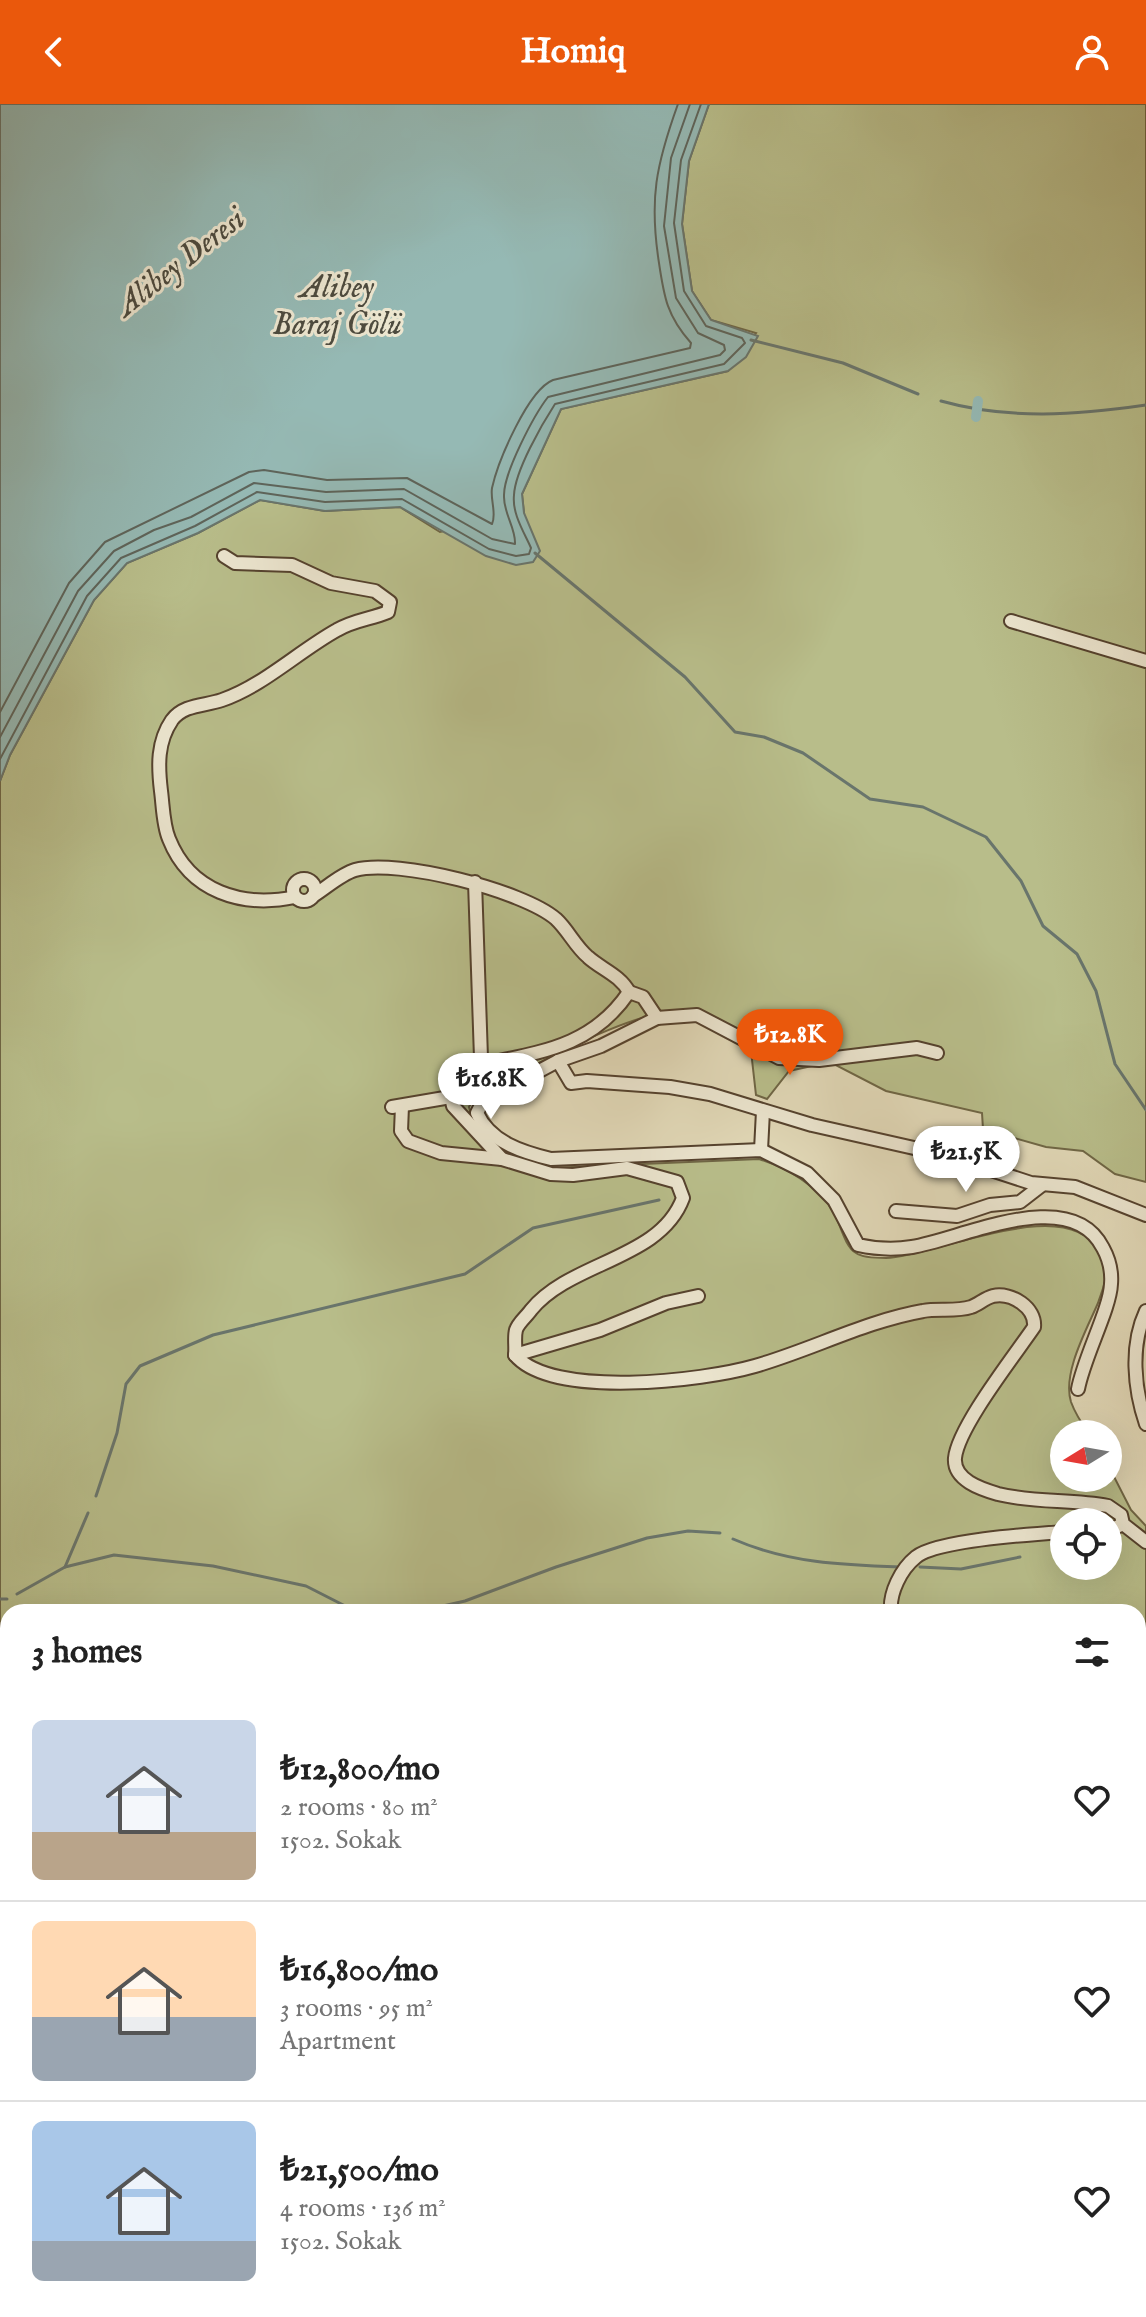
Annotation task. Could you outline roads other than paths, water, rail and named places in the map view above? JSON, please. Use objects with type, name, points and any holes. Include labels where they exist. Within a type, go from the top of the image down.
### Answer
[{"type":"street","points":[[224,556],[235,563],[292,565],[331,583],[375,591],[390,602],[388,612],[350,623],[234,693],[193,705],[174,718],[163,739],[158,764],[168,838],[191,874],[213,892],[272,902],[295,897],[304,901],[355,870],[383,868],[475,882],[555,918],[587,956],[624,983],[629,992],[643,997],[657,1018]]},
{"type":"street","points":[[1011,621],[1146,661]]},
{"type":"street","points":[[295,897],[293,886],[302,879],[314,885],[313,896]]},
{"type":"street","points":[[475,882],[482,1087],[478,1092],[397,1106],[401,1131],[408,1141],[441,1153],[502,1159],[551,1174],[573,1175],[627,1168],[655,1173],[677,1182],[683,1198],[677,1215],[656,1236],[587,1269],[538,1301],[516,1328],[515,1355],[525,1366],[541,1374],[604,1384],[710,1374],[753,1367],[923,1311],[971,1307],[993,1296],[1004,1296],[1029,1307],[1035,1316],[1034,1327],[974,1415],[955,1458],[959,1474],[973,1485],[1001,1494],[1108,1506],[1121,1515],[1123,1524],[1146,1542]]},
{"type":"street","points":[[480,1065],[559,1047],[595,1030],[617,1010],[629,992]]},
{"type":"street","points":[[937,1053],[917,1048],[819,1060],[779,1058],[697,1015],[657,1018],[601,1046],[558,1061],[483,1101],[477,1113],[483,1126],[525,1153],[551,1159],[761,1150],[807,1173],[834,1200],[858,1245],[885,1250],[914,1247],[1011,1221],[1079,1221],[1095,1233],[1109,1259],[1111,1286],[1083,1364],[1078,1389]]},
{"type":"street","points":[[558,1061],[571,1083],[587,1081],[670,1087],[710,1094],[763,1111],[945,1155],[992,1173],[1042,1185],[1075,1187],[1146,1215]]},
{"type":"street","points":[[451,1097],[453,1106],[502,1159]]},
{"type":"street","points":[[761,1150],[763,1111]]},
{"type":"street","points":[[1011,1221],[1020,1202],[1042,1185]]},
{"type":"street","points":[[896,1211],[957,1216],[990,1205],[1020,1202]]},
{"type":"street","points":[[515,1355],[600,1330],[666,1303],[698,1296]]},
{"type":"street","points":[[1146,1311],[1137,1336],[1146,1422]]},
{"type":"street","points":[[890,1604],[902,1575],[916,1557],[928,1551],[971,1542],[1050,1534]]},
{"type":"water","name":"Alibey Baraj Gölü","points":[[0,104],[709,104],[689,161],[682,224],[692,291],[711,320],[758,336],[746,357],[728,371],[561,409],[522,494],[524,513],[540,551],[533,562],[516,565],[486,556],[400,507],[325,511],[260,500],[198,533],[127,563],[94,600],[10,755],[0,781]]},
{"type":"waterway","points":[[751,340],[843,363],[918,394]]},
{"type":"waterway","points":[[941,401],[992,411],[1043,414],[1146,405]]},
{"type":"waterway","points":[[976,417],[978,401]]},
{"type":"waterway","points":[[535,553],[685,677],[735,732],[764,737],[803,753],[870,799],[923,807],[986,837],[1021,881],[1043,926],[1077,954],[1096,991],[1115,1064],[1146,1110]]},
{"type":"waterway","points":[[96,1496],[117,1433],[126,1384],[140,1366],[213,1335],[465,1274],[533,1228],[659,1200]]},
{"type":"waterway","points":[[65,1567],[88,1513]]},
{"type":"waterway","points":[[452,1604],[647,1538],[688,1531],[720,1533]]},
{"type":"waterway","points":[[733,1539],[795,1558],[836,1564],[901,1567]]},
{"type":"waterway","points":[[17,1594],[65,1567],[114,1555],[213,1566],[306,1586],[341,1604]]},
{"type":"waterway","points":[[920,1567],[961,1569],[1020,1557]]},
{"type":"waterway","points":[[0,1599],[7,1599]]},
{"type":"water label","name":"Alibey Deresi","points":[[181,263]]}]
